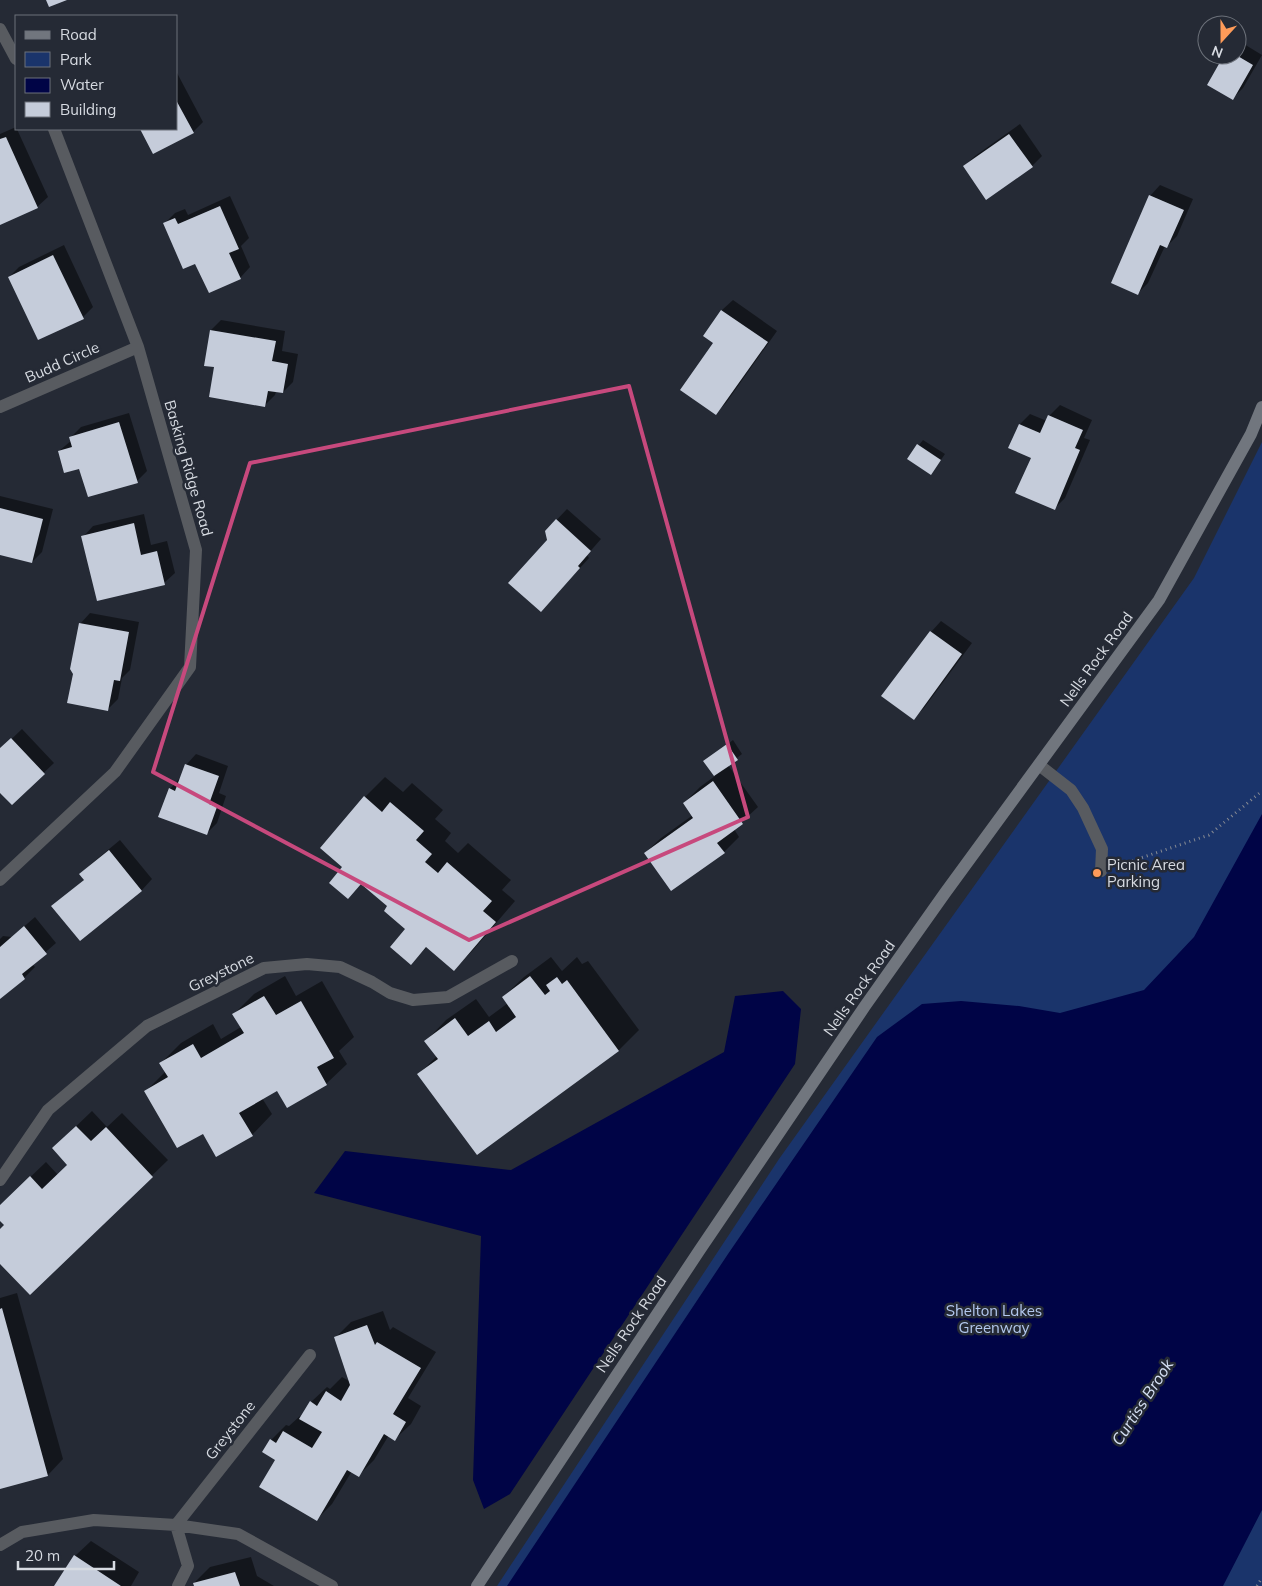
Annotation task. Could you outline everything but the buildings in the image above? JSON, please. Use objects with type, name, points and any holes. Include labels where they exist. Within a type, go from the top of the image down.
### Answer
[{"type":"main road","name":"Nells Rock Road","points":[[477,1586],[699,1251],[865,1006],[1159,600],[1251,434],[1262,407]]},
{"type":"street","points":[[0,29],[15,57]]},
{"type":"street","name":"Basking Ridge Road","points":[[0,880],[116,772],[190,667],[196,550],[138,347],[54,130]]},
{"type":"street","name":"Budd Circle","points":[[0,407],[138,347]]},
{"type":"street","points":[[1040,765],[1071,790],[1083,808],[1102,849],[1101,871]]},
{"type":"street","name":"Greystone","points":[[0,1180],[48,1110],[147,1026],[264,968],[307,964],[340,968],[372,982],[390,993],[413,1000],[448,997],[512,961]]},
{"type":"street","name":"Greystone","points":[[176,1525],[310,1356]]},
{"type":"street","points":[[0,1545],[22,1532],[94,1520],[176,1525],[238,1534],[332,1586]]},
{"type":"street","points":[[176,1525],[188,1566],[178,1586]]},
{"type":"path","points":[[1101,871],[1209,835],[1262,791]]},
{"type":"path","points":[[1257,1586],[1262,1578]]},
{"type":"highlighted area","points":[[629,386],[748,817],[469,940],[153,772],[250,463]]},
{"type":"green space","name":"Shelton Lakes Greenway","points":[[1262,442],[1262,1586],[497,1586],[779,1159],[1194,578]]},
{"type":"water","name":"Shelton Lakes Greenway","points":[[1262,814],[1262,1510],[1223,1586],[507,1586],[728,1254],[877,1037],[922,1004],[961,1001],[1019,1006],[1060,1013],[1144,990],[1194,937]]},
{"type":"water","points":[[783,991],[801,1009],[795,1064],[510,1494],[484,1509],[473,1480],[481,1236],[314,1193],[345,1151],[511,1170],[724,1052],[735,996]]},
{"type":"place","name":"Picnic Area Parking","points":[[1097,873]]},
{"type":"water label","name":"Curtiss Brook","points":[[1142,1402]]}]
